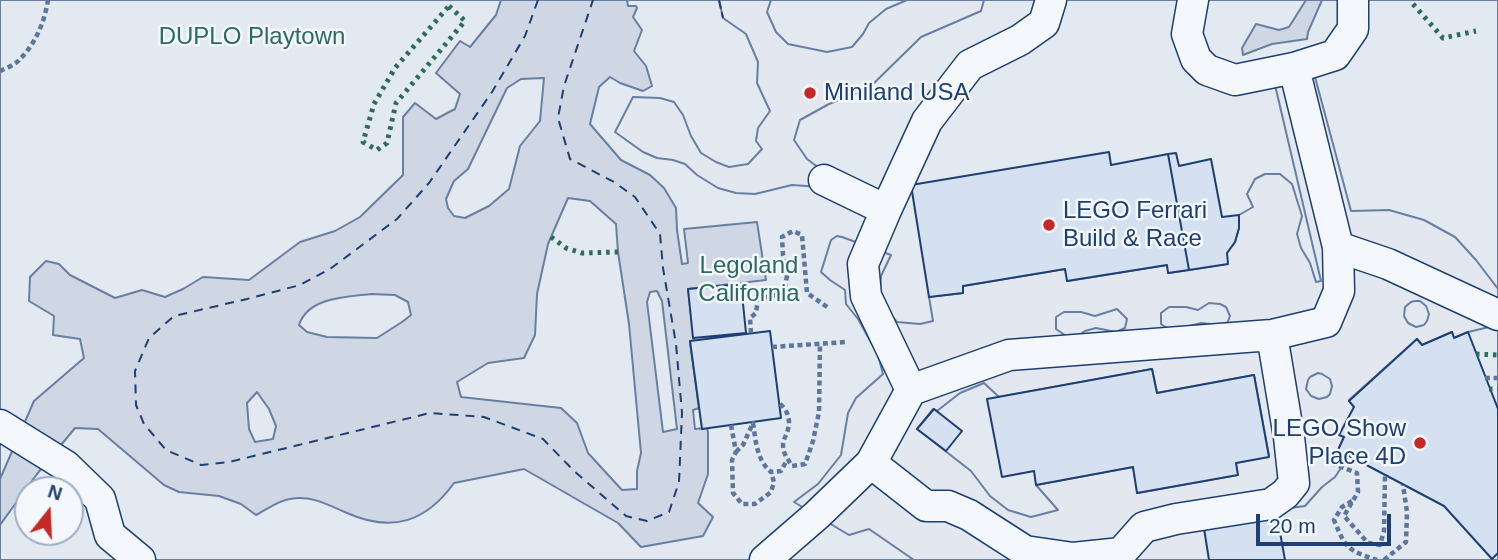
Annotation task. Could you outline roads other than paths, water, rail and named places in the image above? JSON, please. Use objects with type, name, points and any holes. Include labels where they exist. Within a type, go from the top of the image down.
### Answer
[{"type":"street","points":[[911,390],[866,296],[863,264],[927,121],[970,65],[1020,40],[1044,23],[1051,0]]},
{"type":"street","points":[[1193,0],[1187,34],[1196,59],[1207,70],[1235,80],[1294,68],[1335,55],[1353,29],[1353,0]]},
{"type":"street","points":[[765,560],[871,463],[911,390],[1009,355],[1272,335],[1326,322],[1339,291],[1338,247],[1294,68]]},
{"type":"street","points":[[824,180],[886,210]]},
{"type":"street","points":[[1338,247],[1388,264],[1498,315]]},
{"type":"street","points":[[871,463],[926,506],[948,506],[969,515],[1025,551],[1073,558],[1121,553],[1144,527],[1176,519],[1271,504],[1294,483],[1272,335]]},
{"type":"street","points":[[1,425],[66,466],[100,499],[110,536],[140,560]]},
{"type":"place","name":"Miniland USA","points":[[810,93]]},
{"type":"place","name":"LEGO Ferrari Build & Race","points":[[1049,225]]},
{"type":"place","name":"LEGO Show Place 4D","points":[[1420,443]]},
{"type":"park label","name":"DUPLO Playtown","points":[[252,37]]},
{"type":"park label","name":"Legoland California","points":[[749,280]]}]
